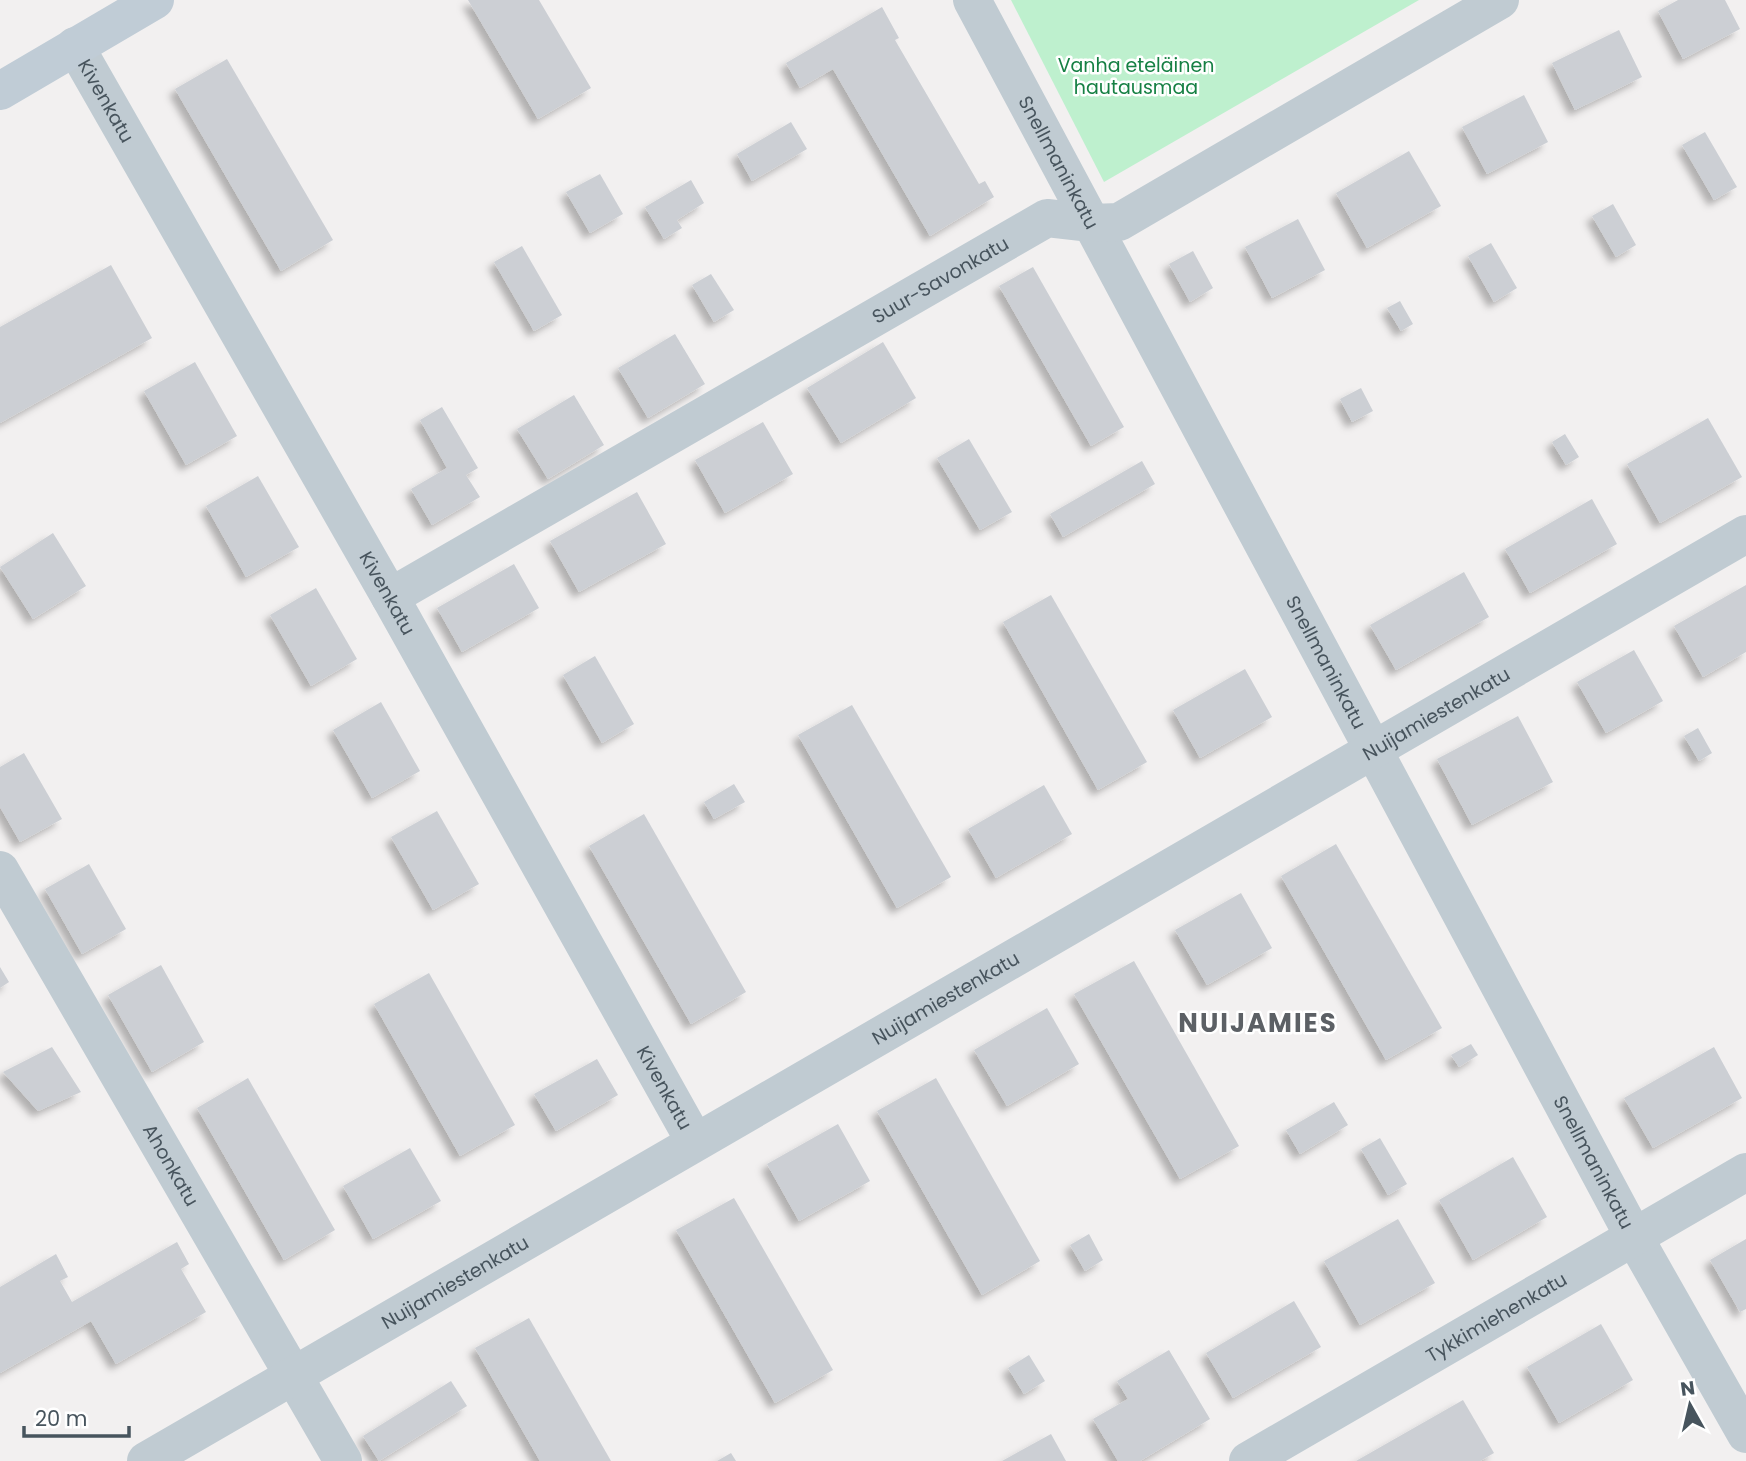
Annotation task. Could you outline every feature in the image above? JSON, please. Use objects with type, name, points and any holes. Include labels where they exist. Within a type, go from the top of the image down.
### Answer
[{"type":"main road","points":[[0,91],[155,0]]},
{"type":"street","name":"Snellmaninkatu","points":[[972,0],[1634,1237],[1746,1434]]},
{"type":"street","name":"Suur-Savonkatu","points":[[390,597],[1047,218],[1091,223],[1119,222],[1500,0]]},
{"type":"street","name":"Kivenkatu","points":[[75,46],[390,597],[695,1142]]},
{"type":"street","name":"Nuijamiestenkatu","points":[[146,1461],[1746,534]]},
{"type":"street","name":"Ahonkatu","points":[[0,870],[343,1461]]},
{"type":"street","name":"Tykkimiehenkatu","points":[[1248,1461],[1746,1172]]},
{"type":"green space","name":"Vanha eteläinen hautausmaa","points":[[1011,0],[1419,0],[1104,182]]},
{"type":"building","points":[[468,0],[539,0],[591,88],[538,119]]},
{"type":"building","points":[[1678,0],[1725,0],[1740,29],[1683,59],[1658,11]]},
{"type":"building","points":[[882,7],[899,38],[895,40],[979,184],[985,181],[994,197],[930,236],[833,69],[800,88],[786,63]]},
{"type":"building","points":[[1619,30],[1642,77],[1575,110],[1552,63]]},
{"type":"building","points":[[227,59],[333,240],[281,271],[175,89]]},
{"type":"building","points":[[1524,95],[1548,142],[1487,174],[1462,127]]},
{"type":"building","points":[[791,122],[807,149],[752,181],[737,154]]},
{"type":"building","points":[[1705,132],[1737,187],[1714,200],[1682,145]]},
{"type":"building","points":[[1409,151],[1441,206],[1367,248],[1336,193]]},
{"type":"building","points":[[600,174],[623,214],[590,233],[566,192]]},
{"type":"building","points":[[691,180],[704,203],[677,220],[682,228],[664,239],[645,207]]},
{"type":"building","points":[[1613,204],[1636,245],[1616,257],[1592,216]]},
{"type":"building","points":[[1298,219],[1325,270],[1272,298],[1245,247]]},
{"type":"building","points":[[1491,243],[1517,288],[1494,302],[1468,256]]},
{"type":"building","points":[[522,246],[562,315],[534,331],[494,262]]},
{"type":"building","points":[[1193,251],[1213,288],[1190,302],[1169,264]]},
{"type":"building","points":[[111,265],[152,338],[0,423],[0,327]]},
{"type":"building","points":[[1033,267],[1124,427],[1091,446],[999,286]]},
{"type":"building","points":[[711,274],[734,310],[714,322],[692,285]]},
{"type":"building","points":[[1400,301],[1413,324],[1401,331],[1387,308]]},
{"type":"building","points":[[675,334],[705,384],[648,418],[618,368]]},
{"type":"building","points":[[883,342],[916,398],[841,443],[807,388]]},
{"type":"building","points":[[195,362],[237,436],[186,465],[144,391]]},
{"type":"building","points":[[1361,388],[1373,411],[1352,422],[1340,399]]},
{"type":"building","points":[[574,395],[604,445],[548,479],[517,429]]},
{"type":"building","points":[[442,407],[478,468],[466,475],[480,497],[432,525],[411,489],[447,468],[420,420]]},
{"type":"building","points":[[1708,418],[1742,477],[1660,523],[1627,464]]},
{"type":"building","points":[[763,422],[793,474],[725,513],[695,460]]},
{"type":"building","points":[[1565,434],[1579,457],[1566,465],[1552,442]]},
{"type":"building","points":[[969,439],[1012,512],[980,530],[937,458]]},
{"type":"building","points":[[1142,461],[1155,484],[1063,537],[1050,514]]},
{"type":"building","points":[[258,476],[299,547],[246,577],[206,506]]},
{"type":"building","points":[[637,492],[666,544],[579,592],[550,541]]},
{"type":"building","points":[[1592,499],[1617,544],[1530,593],[1505,549]]},
{"type":"building","points":[[53,533],[86,586],[33,619],[0,567]]},
{"type":"building","points":[[514,564],[539,608],[462,652],[437,608]]},
{"type":"building","points":[[1464,572],[1489,617],[1396,670],[1370,625]]},
{"type":"building","points":[[1746,585],[1746,652],[1703,677],[1674,626]]},
{"type":"building","points":[[316,588],[357,659],[311,686],[270,615]]},
{"type":"building","points":[[1051,595],[1147,762],[1098,790],[1003,622]]},
{"type":"building","points":[[1634,650],[1663,701],[1606,733],[1577,682]]},
{"type":"building","points":[[595,656],[634,724],[602,743],[563,675]]},
{"type":"building","points":[[1245,669],[1272,717],[1200,758],[1173,710]]},
{"type":"building","points":[[381,702],[420,771],[372,798],[333,730]]},
{"type":"building","points":[[852,705],[951,877],[897,908],[798,735]]},
{"type":"building","points":[[1518,716],[1553,782],[1472,825],[1437,759]]},
{"type":"building","points":[[1698,728],[1712,753],[1699,761],[1684,736]]},
{"type":"building","points":[[24,753],[62,819],[20,842],[0,807],[0,767]]},
{"type":"building","points":[[734,784],[745,802],[714,819],[704,802]]},
{"type":"building","points":[[1044,785],[1072,834],[996,878],[968,829]]},
{"type":"building","points":[[437,811],[479,884],[433,910],[391,837]]},
{"type":"building","points":[[644,814],[746,992],[691,1024],[589,846]]},
{"type":"building","points":[[1336,844],[1442,1028],[1386,1060],[1281,876]]},
{"type":"building","points":[[89,864],[126,929],[82,954],[45,889]]},
{"type":"building","points":[[1241,893],[1272,948],[1207,985],[1175,930]]},
{"type":"building","points":[[1134,961],[1239,1146],[1180,1179],[1074,994]]},
{"type":"building","points":[[161,965],[204,1042],[152,1072],[108,995]]},
{"type":"building","points":[[0,967],[9,982],[0,988]]},
{"type":"building","points":[[429,973],[515,1125],[460,1156],[374,1004]]},
{"type":"building","points":[[1047,1008],[1079,1064],[1007,1106],[974,1050]]},
{"type":"building","points":[[1471,1044],[1478,1055],[1459,1067],[1451,1055]]},
{"type":"building","points":[[52,1047],[81,1092],[38,1111],[3,1072]]},
{"type":"building","points":[[1714,1047],[1742,1098],[1653,1148],[1624,1098]]},
{"type":"building","points":[[597,1059],[618,1095],[556,1131],[534,1094]]},
{"type":"building","points":[[248,1078],[335,1230],[284,1260],[197,1108]]},
{"type":"building","points":[[936,1078],[1040,1261],[982,1295],[877,1111]]},
{"type":"building","points":[[1334,1102],[1348,1125],[1300,1154],[1286,1130]]},
{"type":"building","points":[[838,1124],[870,1181],[799,1221],[767,1164]]},
{"type":"building","points":[[1380,1138],[1407,1184],[1388,1195],[1361,1149]]},
{"type":"building","points":[[410,1148],[441,1201],[373,1239],[343,1186]]},
{"type":"building","points":[[1513,1157],[1547,1217],[1473,1260],[1439,1200]]},
{"type":"building","points":[[734,1198],[833,1370],[775,1403],[676,1230]]},
{"type":"building","points":[[1398,1219],[1435,1283],[1360,1325],[1324,1261]]},
{"type":"building","points":[[1089,1234],[1103,1260],[1085,1271],[1070,1245]]},
{"type":"building","points":[[1746,1239],[1746,1309],[1740,1312],[1710,1260]]},
{"type":"building","points":[[177,1242],[189,1264],[181,1269],[206,1312],[116,1364],[91,1321],[0,1373],[0,1287],[56,1254],[68,1277],[60,1281],[72,1302]]},
{"type":"building","points":[[1294,1301],[1321,1347],[1233,1398],[1206,1353]]},
{"type":"building","points":[[529,1318],[611,1461],[540,1461],[475,1348]]},
{"type":"building","points":[[1601,1324],[1633,1380],[1559,1423],[1527,1367]]},
{"type":"building","points":[[1169,1350],[1210,1419],[1140,1461],[1118,1461],[1093,1419],[1128,1399],[1117,1381]]},
{"type":"building","points":[[1029,1355],[1045,1381],[1024,1394],[1008,1368]]},
{"type":"building","points":[[451,1381],[467,1406],[379,1461],[363,1436]]},
{"type":"building","points":[[1463,1400],[1494,1453],[1480,1461],[1356,1461]]},
{"type":"building","points":[[1051,1434],[1066,1461],[1002,1461]]},
{"type":"building","points":[[731,1453],[736,1461],[717,1461]]},
{"type":"district","name":"NUIJAMIES","points":[[1258,1023]]}]
